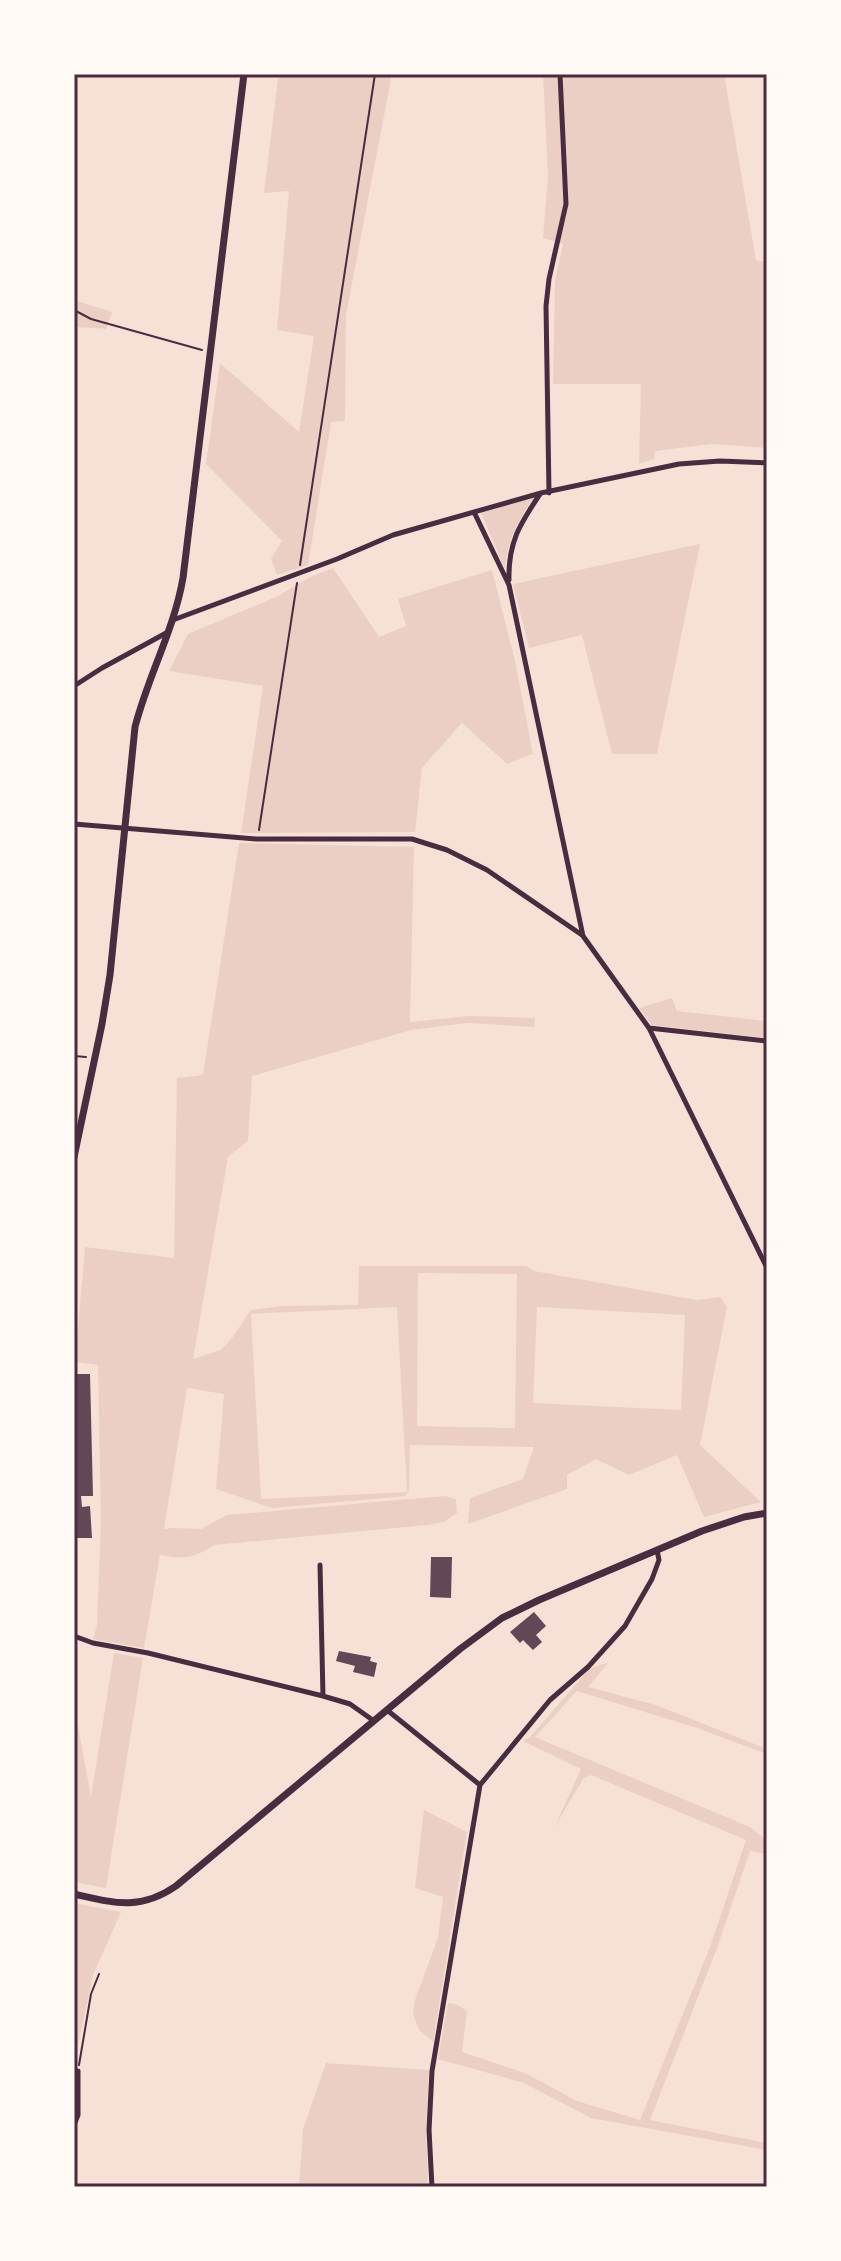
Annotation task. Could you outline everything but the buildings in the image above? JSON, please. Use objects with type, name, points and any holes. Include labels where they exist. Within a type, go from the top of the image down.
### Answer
[{"type":"street","points":[[74,1157],[110,975],[135,727],[179,600],[183,578],[244,74]]},
{"type":"street","points":[[549,493],[546,306],[566,204],[560,74]]},
{"type":"street","points":[[172,621],[393,535],[541,493],[679,464],[720,461],[767,463]]},
{"type":"street","points":[[541,493],[519,526],[508,557],[509,585],[583,936]]},
{"type":"street","points":[[474,512],[509,585]]},
{"type":"street","points":[[74,686],[168,632]]},
{"type":"street","points":[[74,824],[257,839],[412,839],[447,850],[487,870],[583,936],[649,1028],[767,1268]]},
{"type":"street","points":[[649,1028],[767,1041]]},
{"type":"street","points":[[74,1894],[127,1904],[159,1897],[502,1618],[720,1524],[767,1513]]},
{"type":"street","points":[[432,2187],[429,2130],[432,2071],[480,1785],[550,1700],[588,1667],[625,1626],[652,1579],[659,1560],[657,1550]]},
{"type":"street","points":[[320,1565],[323,1696]]},
{"type":"street","points":[[74,1636],[323,1696],[350,1704],[374,1721]]},
{"type":"street","points":[[387,1710],[480,1785]]},
{"type":"street","points":[[74,2125],[78,2115],[78,2071]]},
{"type":"path","points":[[257,839],[375,74]]},
{"type":"path","points":[[74,310],[91,319],[211,352]]},
{"type":"path","points":[[74,1056],[95,1058]]},
{"type":"path","points":[[78,2071],[91,1994],[99,1974]]},
{"type":"shaded area","points":[[285,74],[392,74],[346,315],[345,421],[331,422],[308,565],[277,575],[271,559],[282,541],[206,464],[220,363],[299,432],[314,336],[277,330],[289,191],[264,193],[278,79]]},
{"type":"shaded area","points":[[543,74],[724,74],[756,260],[767,262],[767,448],[712,444],[655,451],[654,459],[639,464],[641,384],[553,384],[555,281],[563,244],[543,238],[548,175]]},
{"type":"shaded area","points":[[74,300],[112,312],[106,329],[77,327],[74,323]]},
{"type":"shaded area","points":[[534,498],[514,531],[505,569],[481,513]]},
{"type":"shaded area","points":[[700,544],[657,754],[612,754],[582,635],[529,648],[513,584]]},
{"type":"shaded area","points":[[333,568],[379,637],[406,626],[398,599],[492,570],[515,661],[533,754],[507,764],[462,723],[422,768],[415,832],[241,833],[263,686],[169,671],[188,634],[278,596],[310,577]]},
{"type":"shaded area","points":[[239,843],[414,847],[410,1022],[470,1016],[535,1018],[534,1027],[467,1023],[411,1030],[252,1076],[248,1141],[228,1157],[193,1359],[221,1350],[251,1310],[282,1306],[358,1305],[359,1266],[526,1266],[534,1271],[697,1300],[720,1297],[727,1307],[700,1445],[761,1502],[704,1517],[677,1455],[629,1475],[596,1459],[567,1475],[567,1489],[468,1524],[470,1498],[523,1479],[534,1447],[410,1445],[409,1491],[405,1496],[272,1508],[216,1489],[224,1394],[187,1388],[164,1529],[201,1529],[227,1515],[445,1496],[456,1499],[457,1513],[444,1522],[427,1525],[214,1545],[188,1557],[160,1555],[144,1648],[93,1639],[97,1625],[101,1521],[98,1365],[75,1362],[85,1247],[174,1258],[177,1078],[203,1075]],"holes":[[[418,1273],[517,1274],[515,1428],[417,1426]],[[397,1307],[407,1492],[261,1499],[251,1314]],[[537,1307],[685,1315],[681,1410],[533,1403]]]},
{"type":"shaded area","points":[[672,998],[677,1011],[767,1021],[767,1038],[652,1025],[639,1008]]},
{"type":"shaded area","points":[[114,1653],[143,1658],[106,1888],[74,1882],[74,1704],[91,1797]]},
{"type":"shaded area","points":[[609,1662],[588,1687],[656,1705],[767,1749],[767,1754],[697,1728],[577,1691],[535,1737],[750,1827],[767,1840],[767,1854],[750,1851],[717,1948],[650,2120],[767,2143],[767,2150],[591,2118],[524,2083],[438,2059],[448,2003],[456,2004],[467,2011],[462,2052],[527,2074],[577,2101],[640,2120],[710,1947],[746,1840],[591,1775],[583,1779],[554,1828],[581,1769],[523,1741],[530,1737],[589,1669]]},
{"type":"shaded area","points":[[424,1810],[467,1832],[433,2042],[419,2030],[413,2014],[415,2000],[438,1938],[443,1897],[415,1888]]},
{"type":"shaded area","points":[[74,1903],[121,1912],[93,1975],[74,2065]]},
{"type":"shaded area","points":[[326,2063],[429,2070],[426,2129],[428,2186],[339,2184],[339,2187],[299,2187],[303,2129]]}]
